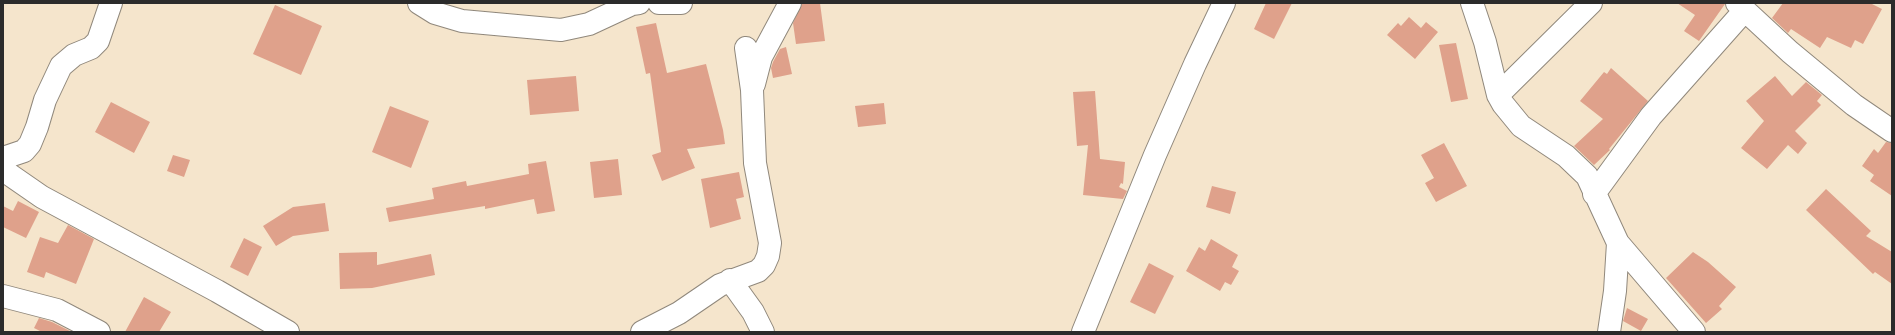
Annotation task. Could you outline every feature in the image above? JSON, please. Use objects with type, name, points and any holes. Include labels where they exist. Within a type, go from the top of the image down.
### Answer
[{"type":"street","points":[[3,158],[24,151],[30,144],[35,133],[44,100],[61,66],[74,56],[91,48],[98,41],[111,3]]},
{"type":"street","points":[[419,3],[435,13],[462,21],[561,30],[589,24],[625,7],[639,3]]},
{"type":"street","points":[[659,3],[681,3]]},
{"type":"street","points":[[752,90],[761,57],[790,3]]},
{"type":"street","points":[[1083,332],[1155,155],[1194,64],[1224,3]]},
{"type":"street","points":[[1472,3],[1485,42],[1498,95],[1521,126],[1566,156],[1587,176],[1594,194],[1618,243],[1694,332]]},
{"type":"street","points":[[1498,95],[1591,3]]},
{"type":"street","points":[[1594,194],[1651,116],[1741,6],[1785,47],[1850,101],[1889,121]]},
{"type":"street","points":[[642,332],[679,313],[720,285],[730,280],[749,276],[758,271],[764,265],[770,250],[755,163],[752,90],[746,48]]},
{"type":"street","points":[[3,170],[42,197],[216,291],[288,332]]},
{"type":"street","points":[[1609,332],[1615,291],[1618,243]]},
{"type":"street","points":[[730,280],[752,312],[763,332]]},
{"type":"street","points":[[3,296],[57,310],[99,332]]},
{"type":"building","points":[[820,3],[825,41],[796,44],[793,23],[802,4]]},
{"type":"building","points":[[1266,3],[1292,3],[1274,39],[1254,29]]},
{"type":"building","points":[[1677,3],[1725,4],[1699,41],[1684,31],[1695,15]]},
{"type":"building","points":[[1783,3],[1870,3],[1882,9],[1863,44],[1855,40],[1851,48],[1827,37],[1820,48],[1791,29],[1788,33],[1772,18]]},
{"type":"building","points":[[275,5],[322,26],[301,75],[253,54]]},
{"type":"building","points":[[1409,17],[1421,28],[1426,22],[1438,32],[1415,59],[1387,35],[1398,23],[1401,26]]},
{"type":"building","points":[[656,23],[667,73],[706,64],[723,130],[725,144],[687,149],[695,168],[662,181],[652,155],[661,152],[650,73],[646,74],[636,27]]},
{"type":"building","points":[[1456,43],[1468,99],[1451,102],[1439,45]]},
{"type":"building","points":[[786,47],[792,74],[773,78],[771,68],[773,62],[780,49]]},
{"type":"building","points":[[1611,68],[1648,101],[1609,149],[1610,150],[1594,165],[1574,146],[1603,119],[1580,101],[1604,72],[1607,74]]},
{"type":"building","points":[[576,76],[579,111],[530,115],[527,80]]},
{"type":"building","points":[[1775,76],[1792,96],[1806,82],[1822,95],[1817,101],[1821,105],[1795,131],[1807,143],[1798,154],[1788,145],[1767,169],[1741,148],[1764,121],[1746,101]]},
{"type":"building","points":[[1095,91],[1100,159],[1125,162],[1123,184],[1121,183],[1119,187],[1127,191],[1123,199],[1083,195],[1088,145],[1077,146],[1073,92]]},
{"type":"building","points":[[111,102],[150,122],[134,153],[95,132]]},
{"type":"building","points":[[884,103],[886,124],[858,127],[855,106]]},
{"type":"building","points":[[390,106],[429,121],[411,168],[372,152]]},
{"type":"building","points":[[1886,142],[1892,143],[1892,196],[1870,181],[1874,175],[1862,166],[1874,149],[1878,153]]},
{"type":"building","points":[[1444,143],[1467,186],[1436,202],[1425,183],[1434,178],[1421,155]]},
{"type":"building","points":[[173,155],[190,160],[184,177],[167,171]]},
{"type":"building","points":[[618,159],[622,195],[594,198],[590,162]]},
{"type":"building","points":[[546,161],[555,211],[537,214],[534,199],[485,209],[485,206],[389,222],[386,208],[434,199],[432,188],[466,181],[467,186],[529,174],[528,164]]},
{"type":"building","points":[[739,172],[744,197],[736,199],[741,219],[710,228],[701,179]]},
{"type":"building","points":[[1212,186],[1236,192],[1230,214],[1206,207]]},
{"type":"building","points":[[1826,189],[1871,231],[1866,236],[1892,252],[1892,284],[1875,272],[1873,274],[1806,210]]},
{"type":"building","points":[[18,201],[39,212],[26,238],[3,227],[3,206],[13,211]]},
{"type":"building","points":[[325,203],[329,231],[293,236],[276,246],[263,226],[293,207]]},
{"type":"building","points":[[68,225],[94,239],[76,284],[46,272],[44,278],[27,272],[40,237],[58,243]]},
{"type":"building","points":[[244,238],[262,247],[248,276],[230,267]]},
{"type":"building","points":[[1211,239],[1238,255],[1232,267],[1239,271],[1231,285],[1225,282],[1220,291],[1186,271],[1199,247],[1205,251]]},
{"type":"building","points":[[377,252],[377,265],[431,254],[435,275],[372,288],[340,289],[339,253]]},
{"type":"building","points":[[1693,252],[1708,262],[1736,287],[1719,306],[1722,309],[1706,323],[1666,278]]},
{"type":"building","points":[[1149,263],[1174,276],[1155,314],[1130,302]]},
{"type":"building","points":[[144,297],[171,312],[159,332],[125,332]]},
{"type":"building","points":[[1627,308],[1648,319],[1641,331],[1623,321]]},
{"type":"building","points":[[39,318],[52,322],[72,332],[42,332],[34,328]]}]
